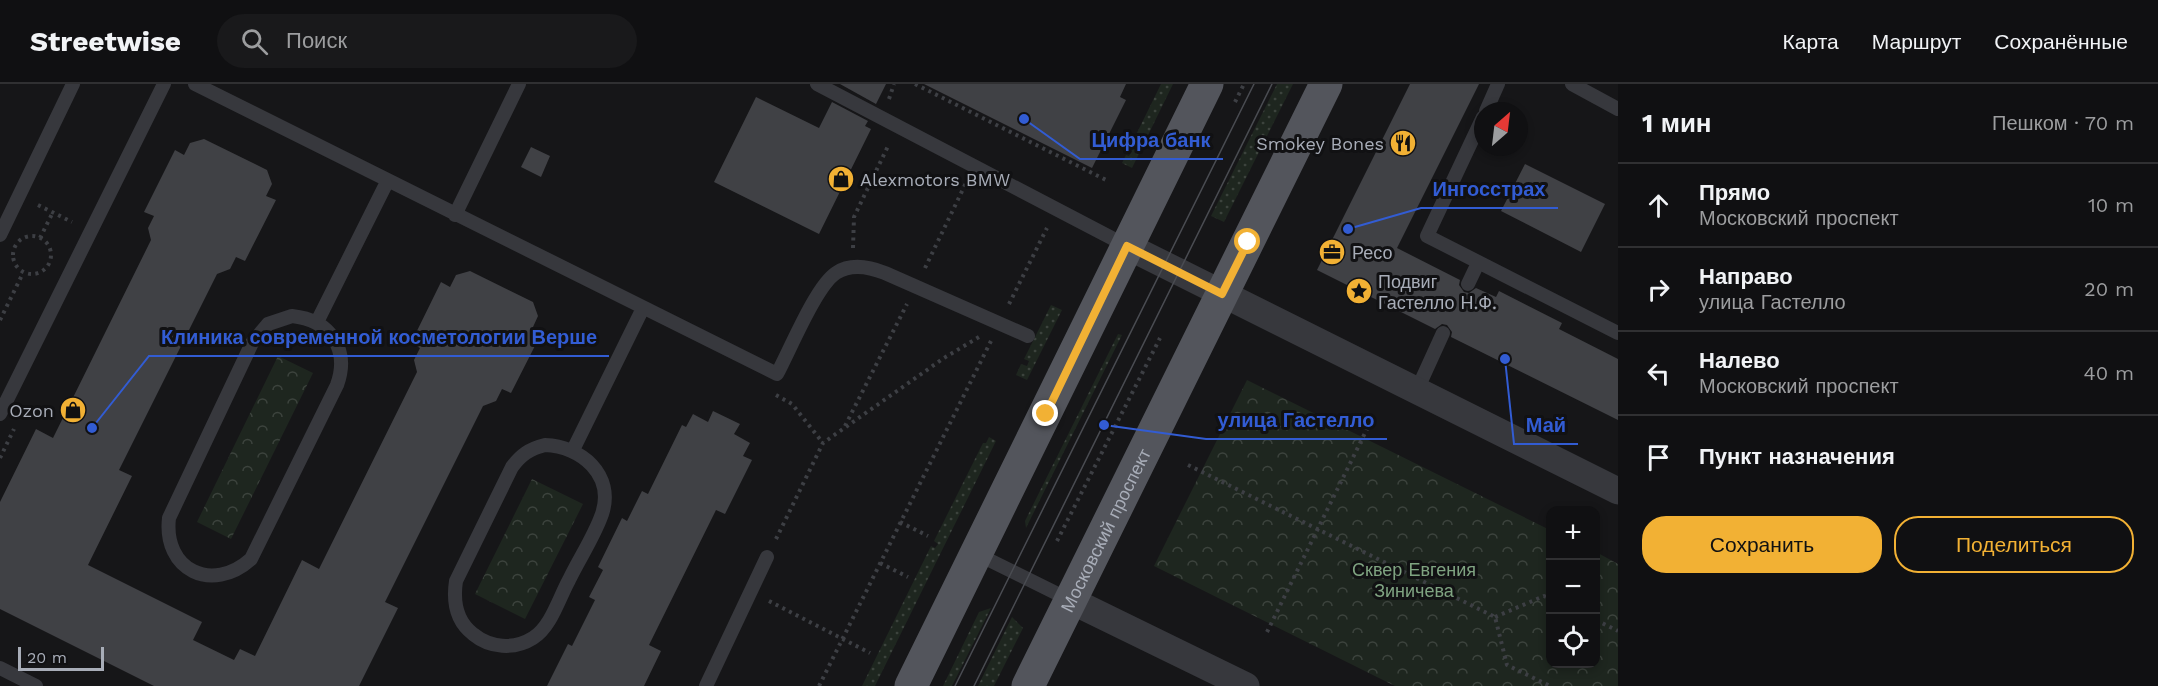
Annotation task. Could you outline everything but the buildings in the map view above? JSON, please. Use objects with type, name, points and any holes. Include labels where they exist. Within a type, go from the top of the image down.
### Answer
[{"type":"main road","points":[[911,686],[1207,84]]},
{"type":"main road","name":"Московский проспект","points":[[1028,686],[1326,84]]},
{"type":"street","points":[[1127,246],[1618,490]]},
{"type":"street","points":[[1070,600],[1246,686]]},
{"type":"lane","points":[[0,235],[73,84]]},
{"type":"lane","points":[[0,414],[164,84]]},
{"type":"lane","points":[[195,84],[387,182],[777,374],[824,284],[837,273],[853,267],[871,268],[885,273],[1028,336]]},
{"type":"lane","points":[[455,215],[519,84]]},
{"type":"lane","points":[[817,84],[1127,246]]},
{"type":"lane","points":[[1490,102],[1498,84]]},
{"type":"lane","points":[[1572,84],[1618,109]]},
{"type":"lane","points":[[1474,136],[1428,236],[1618,333]]},
{"type":"lane","points":[[317,322],[387,182]]},
{"type":"lane","points":[[1468,284],[1478,263]]},
{"type":"lane","points":[[573,450],[643,308]]},
{"type":"lane","points":[[292,316],[317,322],[327,329],[340,349],[341,374],[251,559],[230,573],[205,576],[193,571],[174,554],[167,530],[169,518],[252,343],[263,328],[280,318],[292,316]]},
{"type":"lane","points":[[1417,390],[1443,333]]},
{"type":"lane","points":[[545,446],[573,450],[594,466],[600,477],[604,496],[602,515],[544,630],[522,644],[497,646],[484,642],[472,634],[459,616],[454,595],[456,580],[520,456],[531,449],[545,446]]},
{"type":"lane","points":[[977,554],[1070,600]]},
{"type":"lane","points":[[706,686],[767,557]]},
{"type":"lane","points":[[0,668],[36,686]]},
{"type":"path","points":[[915,84],[1106,180]]},
{"type":"path","points":[[853,267],[854,217],[897,127]]},
{"type":"path","points":[[19,195],[90,232]]},
{"type":"path","points":[[1005,313],[1057,208]]},
{"type":"path","points":[[40,238],[53,212]]},
{"type":"path","points":[[23,238],[40,238],[51,251],[47,267],[40,273],[23,273],[16,267],[13,251],[23,238]]},
{"type":"path","points":[[0,320],[23,273]]},
{"type":"path","points":[[819,686],[994,334]]},
{"type":"path","points":[[767,557],[823,443],[944,358],[981,335]]},
{"type":"path","points":[[1057,541],[1160,338]]},
{"type":"path","points":[[1267,632],[1367,429]]},
{"type":"path","points":[[1188,465],[1495,617],[1508,665],[1550,686]]},
{"type":"path","points":[[900,522],[928,536]]},
{"type":"path","points":[[880,563],[908,577]]},
{"type":"path","points":[[751,591],[870,653]]},
{"type":"path","points":[[1495,617],[1546,597]]},
{"type":"path","points":[[1600,622],[1618,631]]},
{"type":"green space","points":[[1161,84],[1173,84],[1132,168],[1122,163],[1126,155],[1129,156],[1132,151],[1129,149]]},
{"type":"green space","points":[[1277,84],[1293,84],[1224,222],[1211,216]]},
{"type":"green space","points":[[1051,305],[1062,310],[1027,380],[1016,375],[1021,364],[1027,366],[1029,361],[1024,359]]},
{"type":"green space","points":[[1118,334],[1122,335],[1026,528],[1025,521]]},
{"type":"green space","points":[[278,356],[313,373],[231,539],[197,522]]},
{"type":"green space","name":"Сквер Евгения Зиничева","points":[[1247,380],[1546,528],[1546,668],[1600,668],[1600,554],[1618,564],[1618,686],[1395,686],[1154,566]]},
{"type":"green space","points":[[989,437],[996,441],[875,686],[862,686],[931,546],[935,548],[938,544],[934,541],[983,443],[986,443]]},
{"type":"green space","points":[[532,479],[583,504],[525,619],[475,594]]},
{"type":"green space","points":[[991,608],[952,686],[943,686],[979,612]]},
{"type":"green space","points":[[1012,617],[1023,628],[994,686],[978,686]]},
{"type":"tram line","points":[[955,686],[1254,84]]},
{"type":"tram line","points":[[974,686],[1272,84]]},
{"type":"place","name":"Цифра банк","points":[[1024,119]]},
{"type":"place","name":"Smokey Bones","points":[[1403,143]]},
{"type":"place","name":"Alexmotors BMW","points":[[841,179]]},
{"type":"place","name":"Ингосстрах","points":[[1348,229]]},
{"type":"place","name":"Ресо","points":[[1332,252]]},
{"type":"place","name":"Подвиг Гастелло Н.Ф.","points":[[1359,291]]},
{"type":"place","name":"Май","points":[[1505,359]]},
{"type":"place","name":"Ozon","points":[[73,410]]},
{"type":"place","name":"улица Гастелло","points":[[1104,425]]},
{"type":"place","name":"Клиника современной косметологии Верше","points":[[92,428]]},
{"type":"route","points":[[1046,414],[1127,246],[1222,294],[1248,242]]}]
